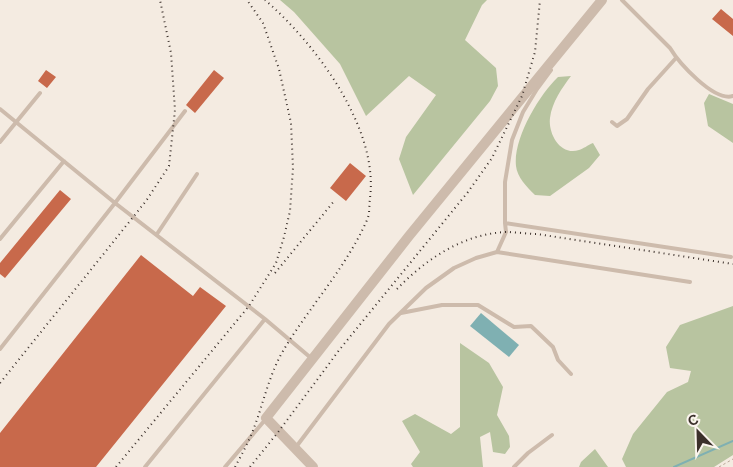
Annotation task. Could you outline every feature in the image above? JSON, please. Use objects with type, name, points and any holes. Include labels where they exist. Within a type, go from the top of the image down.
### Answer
[{"type":"street","points":[[313,467],[266,418],[415,229],[602,0]]},
{"type":"lane","points":[[622,0],[670,48],[690,74],[721,96],[733,96]]},
{"type":"lane","points":[[497,252],[506,232],[505,182],[512,140],[524,112],[569,40]]},
{"type":"lane","points":[[612,122],[616,126],[627,120],[648,88],[676,58]]},
{"type":"lane","points":[[0,142],[40,93]]},
{"type":"lane","points":[[0,109],[115,203],[265,319],[312,360]]},
{"type":"lane","points":[[0,349],[185,111]]},
{"type":"lane","points":[[0,239],[64,160]]},
{"type":"lane","points":[[157,234],[197,174]]},
{"type":"lane","points":[[505,223],[732,257]]},
{"type":"lane","points":[[296,448],[389,324],[426,288],[454,268],[476,258],[497,252],[690,282]]},
{"type":"lane","points":[[400,313],[442,305],[478,305],[514,327],[531,326],[553,347],[558,360],[571,374]]},
{"type":"lane","points":[[144,467],[265,319]]},
{"type":"lane","points":[[225,467],[266,418]]},
{"type":"lane","points":[[514,467],[528,452],[552,435]]},
{"type":"path","points":[[719,467],[733,459]]},
{"type":"green space","points":[[280,0],[487,0],[482,5],[465,40],[496,68],[498,86],[490,101],[413,195],[399,159],[406,137],[436,95],[409,76],[366,116],[340,64],[294,12]]},
{"type":"green space","points":[[571,76],[553,106],[550,124],[553,136],[566,150],[579,150],[593,143],[600,155],[589,168],[550,196],[535,195],[518,174],[516,155],[519,143],[529,118],[543,95],[558,77]]},
{"type":"green space","points":[[709,94],[733,104],[733,143],[708,126],[704,103]]},
{"type":"green space","points":[[733,306],[733,455],[714,467],[626,467],[622,459],[633,434],[667,392],[688,382],[691,371],[670,368],[666,347],[680,325]]},
{"type":"green space","points":[[460,343],[489,363],[503,387],[497,415],[509,436],[510,447],[505,454],[493,452],[490,432],[480,437],[483,467],[413,467],[411,464],[420,452],[402,421],[415,414],[451,434],[460,427]]},
{"type":"green space","points":[[595,449],[608,467],[579,467],[581,462]]},
{"type":"water","points":[[481,313],[519,345],[509,357],[470,326]]},
{"type":"building","points":[[721,9],[733,19],[733,36],[712,19]]},
{"type":"building","points":[[46,70],[56,77],[47,88],[38,81]]},
{"type":"building","points":[[214,70],[224,78],[195,113],[186,105]]},
{"type":"building","points":[[350,163],[366,176],[346,201],[330,188]]},
{"type":"building","points":[[60,190],[71,199],[5,278],[0,274],[0,263]]},
{"type":"building","points":[[141,255],[193,296],[200,287],[226,306],[96,467],[0,467],[0,433]]},
{"type":"waterway","points":[[674,467],[733,441]]},
{"type":"railway","points":[[0,383],[146,201],[169,166],[175,110],[171,53],[160,0]]},
{"type":"railway","points":[[116,467],[249,306],[276,263],[284,237],[290,211],[293,168],[291,123],[279,69],[263,23],[247,0]]},
{"type":"railway","points":[[235,467],[252,433],[270,381],[283,351],[349,255],[368,218],[370,198],[370,171],[364,144],[354,116],[340,89],[304,39],[265,0]]},
{"type":"railway","points":[[250,467],[340,349],[468,192],[492,158],[522,96],[535,52],[540,0]]},
{"type":"railway","points":[[275,273],[335,200]]},
{"type":"railway","points":[[397,289],[420,268],[446,250],[475,238],[506,232],[537,234],[733,264]]}]
